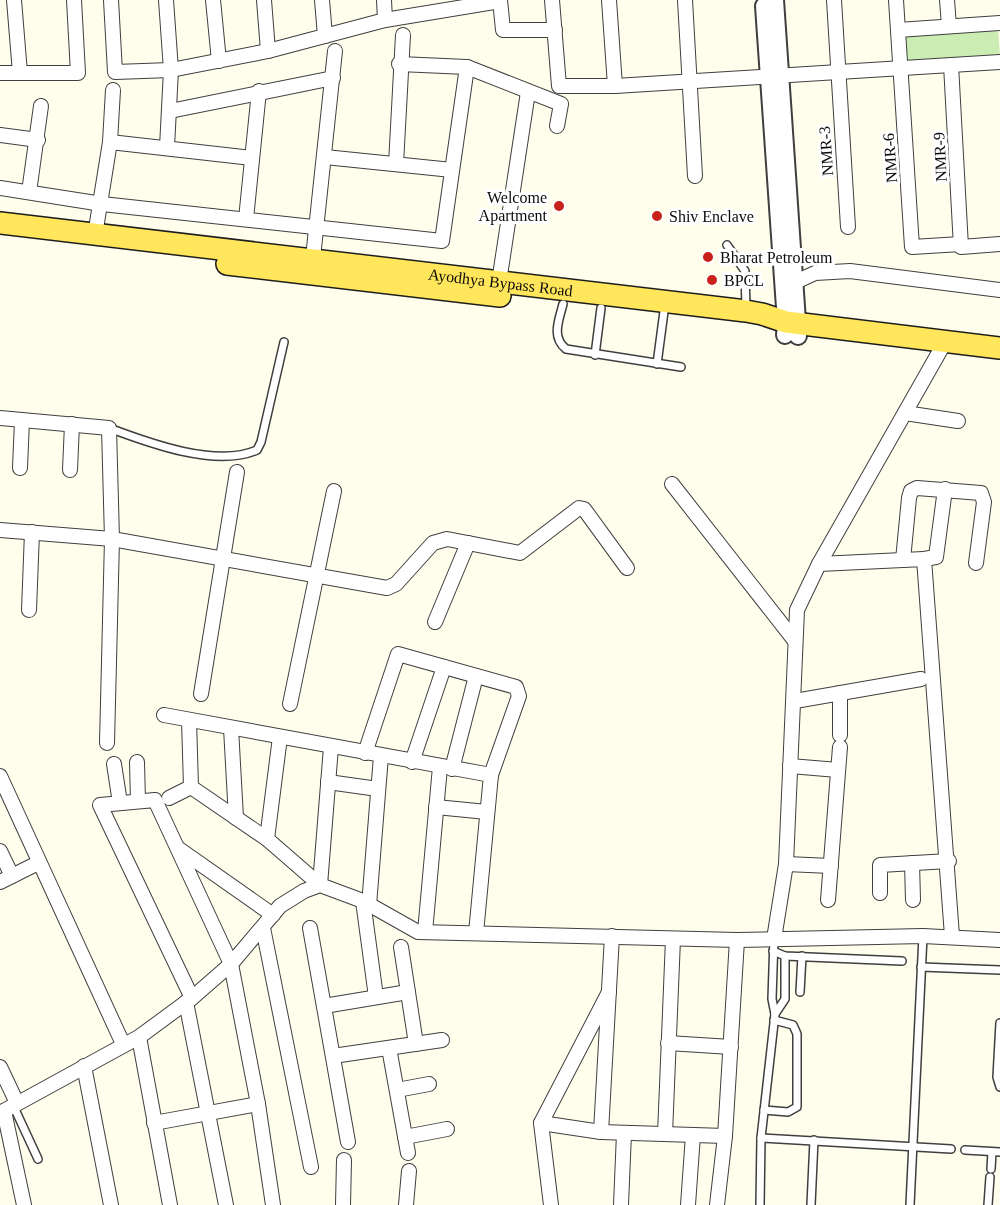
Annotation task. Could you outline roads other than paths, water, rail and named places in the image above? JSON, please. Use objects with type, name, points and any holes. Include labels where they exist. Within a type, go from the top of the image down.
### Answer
[{"type":"main road","name":"Ayodhya Bypass Road","points":[[0,223],[312,266],[563,304],[601,308],[746,311],[762,314],[792,329]]},
{"type":"main road","name":"Ayodhya Bypass Road","points":[[0,237],[499,282],[761,327],[942,348],[1000,362]]},
{"type":"main road","name":"Ayodhya Bypass Road","points":[[942,348],[1000,348]]},
{"type":"street","points":[[0,73],[78,73],[74,0]]},
{"type":"street","points":[[111,0],[115,72],[171,70],[268,51],[441,5],[500,0],[503,30],[555,30]]},
{"type":"street","points":[[166,0],[171,70],[167,147]]},
{"type":"street","points":[[213,0],[219,61]]},
{"type":"street","points":[[264,0],[268,51]]},
{"type":"street","points":[[322,0],[325,36]]},
{"type":"street","points":[[384,0],[385,20]]},
{"type":"street","points":[[552,0],[559,86],[615,86],[1000,62]]},
{"type":"street","points":[[609,0],[615,86]]},
{"type":"street","points":[[685,0],[695,176]]},
{"type":"street","points":[[764,0],[775,76]]},
{"type":"street","points":[[775,0],[775,76],[792,329]]},
{"type":"street","name":"NMR-3","points":[[834,0],[848,227]]},
{"type":"street","name":"NMR-6","points":[[896,0],[912,247],[961,245]]},
{"type":"street","points":[[947,0],[949,26]]},
{"type":"street","points":[[0,9],[14,3],[20,73]]},
{"type":"street","points":[[898,30],[1000,23]]},
{"type":"street","points":[[396,164],[399,64],[403,35]]},
{"type":"street","points":[[312,266],[335,51]]},
{"type":"street","points":[[399,64],[467,67],[561,104],[557,126]]},
{"type":"street","name":"NMR-9","points":[[951,65],[961,245]]},
{"type":"street","points":[[0,188],[102,204],[442,241],[467,67]]},
{"type":"street","points":[[170,111],[259,91],[333,78]]},
{"type":"street","points":[[95,235],[102,204],[110,142],[112,90]]},
{"type":"street","points":[[246,219],[259,91]]},
{"type":"street","points":[[499,282],[528,92]]},
{"type":"street","points":[[29,192],[41,106]]},
{"type":"street","points":[[0,135],[38,140]]},
{"type":"street","points":[[110,142],[252,158]]},
{"type":"street","points":[[325,157],[452,170]]},
{"type":"street","points":[[961,245],[1000,244]]},
{"type":"street","points":[[789,285],[815,273],[850,271],[1000,290]]},
{"type":"street","points":[[774,945],[786,864],[795,701],[797,610],[819,564],[942,348]]},
{"type":"street","points":[[905,413],[958,421]]},
{"type":"street","points":[[0,418],[109,428],[112,539],[107,743]]},
{"type":"street","points":[[20,468],[22,420]]},
{"type":"street","points":[[70,470],[72,424]]},
{"type":"street","points":[[201,694],[237,472]]},
{"type":"street","points":[[672,484],[795,641]]},
{"type":"street","points":[[903,560],[911,491],[916,488],[945,489],[981,493],[984,496],[976,563]]},
{"type":"street","points":[[819,564],[936,557],[945,489]]},
{"type":"street","points":[[290,704],[334,491]]},
{"type":"street","points":[[0,530],[112,539],[387,588],[396,584],[437,541],[468,543],[520,553],[579,508],[584,509],[627,568]]},
{"type":"street","points":[[29,610],[32,532]]},
{"type":"street","points":[[435,622],[468,543]]},
{"type":"street","points":[[924,559],[949,861],[952,936]]},
{"type":"street","points":[[364,753],[398,654],[516,687],[519,690],[519,696],[492,774],[476,933]]},
{"type":"street","points":[[412,762],[444,667]]},
{"type":"street","points":[[425,932],[436,807],[446,768],[476,676]]},
{"type":"street","points":[[795,701],[921,679]]},
{"type":"street","points":[[828,900],[840,741],[840,693]]},
{"type":"street","points":[[164,715],[412,762],[492,774]]},
{"type":"street","points":[[189,720],[191,787]]},
{"type":"street","points":[[231,728],[236,818]]},
{"type":"street","points":[[267,839],[280,737]]},
{"type":"street","points":[[320,885],[332,747]]},
{"type":"street","points":[[376,997],[366,903],[381,756]]},
{"type":"street","points":[[137,762],[138,801]]},
{"type":"street","points":[[114,764],[120,803]]},
{"type":"street","points":[[790,766],[838,770]]},
{"type":"street","points":[[0,776],[123,1044]]},
{"type":"street","points":[[328,782],[378,789]]},
{"type":"street","points":[[169,798],[191,787]]},
{"type":"street","points":[[191,787],[267,839],[320,885],[366,903],[418,932],[737,940],[774,945],[923,936],[1000,940]]},
{"type":"street","points":[[226,1205],[189,1000],[100,805],[155,800],[231,964],[258,1104],[273,1205]]},
{"type":"street","points":[[436,807],[487,812]]},
{"type":"street","points":[[177,848],[273,915]]},
{"type":"street","points":[[0,851],[6,879],[38,863]]},
{"type":"street","points":[[880,893],[880,865],[949,861]]},
{"type":"street","points":[[912,863],[913,900]]},
{"type":"street","points":[[786,864],[831,866]]},
{"type":"street","points":[[9,1108],[139,1037],[189,1000],[231,964],[280,906],[293,897],[320,885]]},
{"type":"street","points":[[263,928],[311,1167]]},
{"type":"street","points":[[310,928],[348,1142]]},
{"type":"street","points":[[601,1132],[612,936]]},
{"type":"street","points":[[665,1134],[673,939]]},
{"type":"street","points":[[717,1205],[725,1136],[737,940]]},
{"type":"street","points":[[401,947],[416,1044]]},
{"type":"street","points":[[324,1005],[408,992]]},
{"type":"street","points":[[551,1205],[541,1123],[609,992]]},
{"type":"street","points":[[139,1037],[170,1205]]},
{"type":"street","points":[[333,1056],[442,1040]]},
{"type":"street","points":[[669,1043],[730,1047]]},
{"type":"street","points":[[389,1048],[408,1153]]},
{"type":"street","points":[[84,1066],[111,1205]]},
{"type":"street","points":[[0,1067],[9,1108],[24,1205]]},
{"type":"street","points":[[397,1090],[429,1084]]},
{"type":"street","points":[[154,1123],[258,1104]]},
{"type":"street","points":[[541,1123],[601,1132],[725,1136]]},
{"type":"street","points":[[405,1137],[447,1129]]},
{"type":"street","points":[[621,1205],[624,1132]]},
{"type":"street","points":[[688,1205],[693,1135]]},
{"type":"street","points":[[343,1205],[344,1160]]},
{"type":"street","points":[[406,1205],[409,1171]]},
{"type":"lane","points":[[727,245],[745,271],[746,311]]},
{"type":"lane","points":[[563,304],[557,333],[559,344],[566,349],[681,367]]},
{"type":"lane","points":[[595,355],[601,308]]},
{"type":"lane","points":[[657,364],[664,309]]},
{"type":"lane","points":[[109,428],[170,450],[189,453],[234,455],[257,450],[261,442],[284,342]]},
{"type":"lane","points":[[910,1205],[923,936]]},
{"type":"lane","points":[[774,945],[785,956],[902,961]]},
{"type":"lane","points":[[760,1205],[761,1138],[775,1017],[772,999],[774,945]]},
{"type":"lane","points":[[775,1017],[785,999],[785,956]]},
{"type":"lane","points":[[800,992],[802,956]]},
{"type":"lane","points":[[921,967],[1000,970]]},
{"type":"lane","points":[[764,1110],[788,1112],[796,1107],[797,1034],[793,1024],[775,1017]]},
{"type":"lane","points":[[1000,1023],[997,1077],[1000,1087]]},
{"type":"lane","points":[[9,1108],[38,1159]]},
{"type":"lane","points":[[761,1138],[951,1149]]},
{"type":"lane","points":[[811,1205],[814,1140]]},
{"type":"lane","points":[[965,1150],[1000,1152]]},
{"type":"lane","points":[[988,1205],[992,1152]]},
{"type":"place","name":"Welcome Apartment","points":[[559,206]]},
{"type":"place","name":"Shiv Enclave","points":[[657,216]]},
{"type":"place","name":"Bharat Petroleum","points":[[708,257]]},
{"type":"place","name":"BPCL","points":[[712,280]]}]
